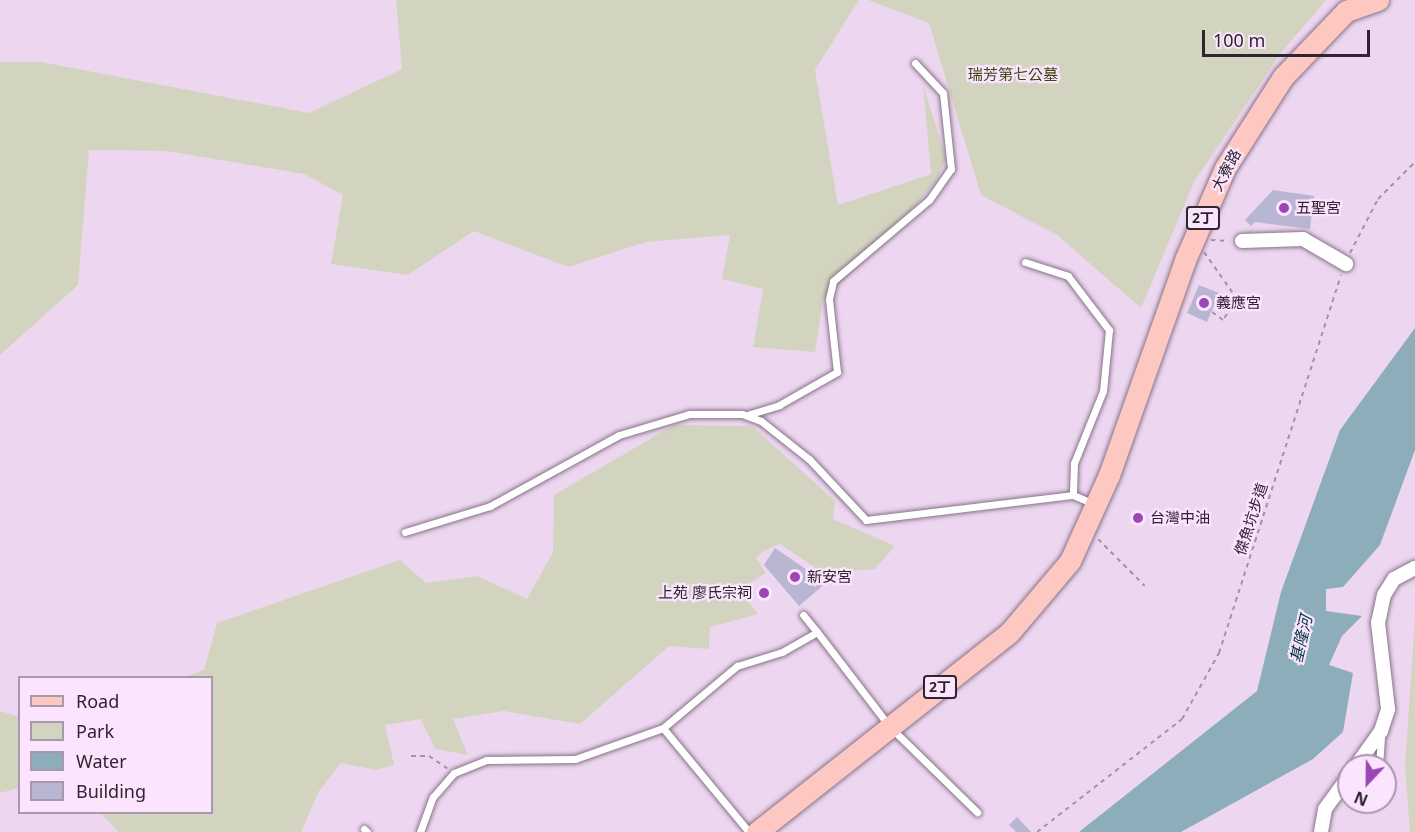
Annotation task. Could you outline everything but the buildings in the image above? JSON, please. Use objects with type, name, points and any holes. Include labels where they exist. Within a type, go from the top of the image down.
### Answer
[{"type":"main road","name":"大寮路","points":[[1092,508],[1098,471],[1138,353],[1217,160],[1281,67],[1346,0]]},
{"type":"main road","name":"大寮路","points":[[1092,508],[1109,475],[1185,260],[1225,168],[1283,77],[1346,11],[1378,0]]},
{"type":"main road","name":"2丁","points":[[757,832],[1009,633],[1070,561],[1092,508]]},
{"type":"street","points":[[1242,241],[1303,239],[1346,264]]},
{"type":"street","points":[[1365,754],[1381,731],[1388,683],[1380,614],[1394,579],[1415,568]]},
{"type":"street","points":[[1321,832],[1325,809],[1337,792]]},
{"type":"lane","points":[[405,532],[490,506],[619,435],[656,422],[689,414],[747,415],[779,405],[837,372],[829,299],[833,281],[929,200],[951,169],[943,93],[915,63]]},
{"type":"lane","points":[[1025,262],[1068,276],[1109,330],[1105,382],[1074,463],[1073,495]]},
{"type":"lane","points":[[747,415],[784,435],[866,520],[1073,495],[1092,508]]},
{"type":"lane","points":[[803,615],[890,727],[977,812]]},
{"type":"lane","points":[[420,832],[433,796],[454,773],[486,760],[575,759],[663,728],[737,666],[782,652],[818,632]]},
{"type":"lane","points":[[663,728],[749,832]]},
{"type":"lane","points":[[1379,754],[1381,731]]},
{"type":"path","name":"傑魚坑步道","points":[[1037,832],[1182,719],[1219,653],[1346,264],[1378,199],[1415,162]]},
{"type":"path","points":[[1208,240],[1242,241]]},
{"type":"path","points":[[1202,248],[1237,299],[1223,320],[1212,312]]},
{"type":"path","points":[[1092,508],[1145,586]]},
{"type":"path","points":[[411,756],[429,756],[454,773]]},
{"type":"green space","points":[[396,0],[859,0],[815,70],[838,205],[931,174],[923,84],[946,159],[936,181],[878,249],[823,300],[815,352],[753,347],[763,289],[722,279],[730,235],[646,242],[568,267],[474,231],[408,275],[331,264],[343,195],[304,174],[167,151],[89,150],[78,285],[0,355],[0,62],[41,62],[309,113],[402,69]]},
{"type":"green space","name":"瑞芳第七公墓","points":[[868,0],[1326,0],[1280,54],[1194,182],[1141,308],[1057,235],[981,195],[929,23]]},
{"type":"green space","points":[[674,425],[752,426],[835,501],[833,519],[895,546],[875,569],[823,573],[780,544],[764,551],[756,558],[766,573],[739,590],[758,614],[710,627],[709,649],[669,646],[580,724],[504,711],[453,719],[468,755],[435,749],[421,719],[385,725],[394,765],[376,770],[341,763],[319,791],[301,832],[118,832],[102,814],[213,814],[213,676],[188,676],[204,670],[217,623],[400,560],[426,583],[477,576],[527,599],[553,552],[554,495]]},
{"type":"green space","points":[[1415,616],[1415,832],[1410,832],[1405,767]]},
{"type":"green space","points":[[0,711],[18,716],[18,788],[0,793]]},
{"type":"water","name":"基隆河","points":[[1415,328],[1415,450],[1380,545],[1343,587],[1326,589],[1326,611],[1362,616],[1342,636],[1329,665],[1353,673],[1343,732],[1313,759],[1181,832],[1079,832],[1257,691],[1281,592],[1340,430]]},
{"type":"place","name":"五聖宮","points":[[1284,208]]},
{"type":"place","name":"義應宮","points":[[1204,303]]},
{"type":"place","name":"台灣中油","points":[[1138,518]]},
{"type":"place","name":"新安宮","points":[[795,577]]},
{"type":"place","name":"上苑 廖氏宗祠","points":[[764,593]]}]
